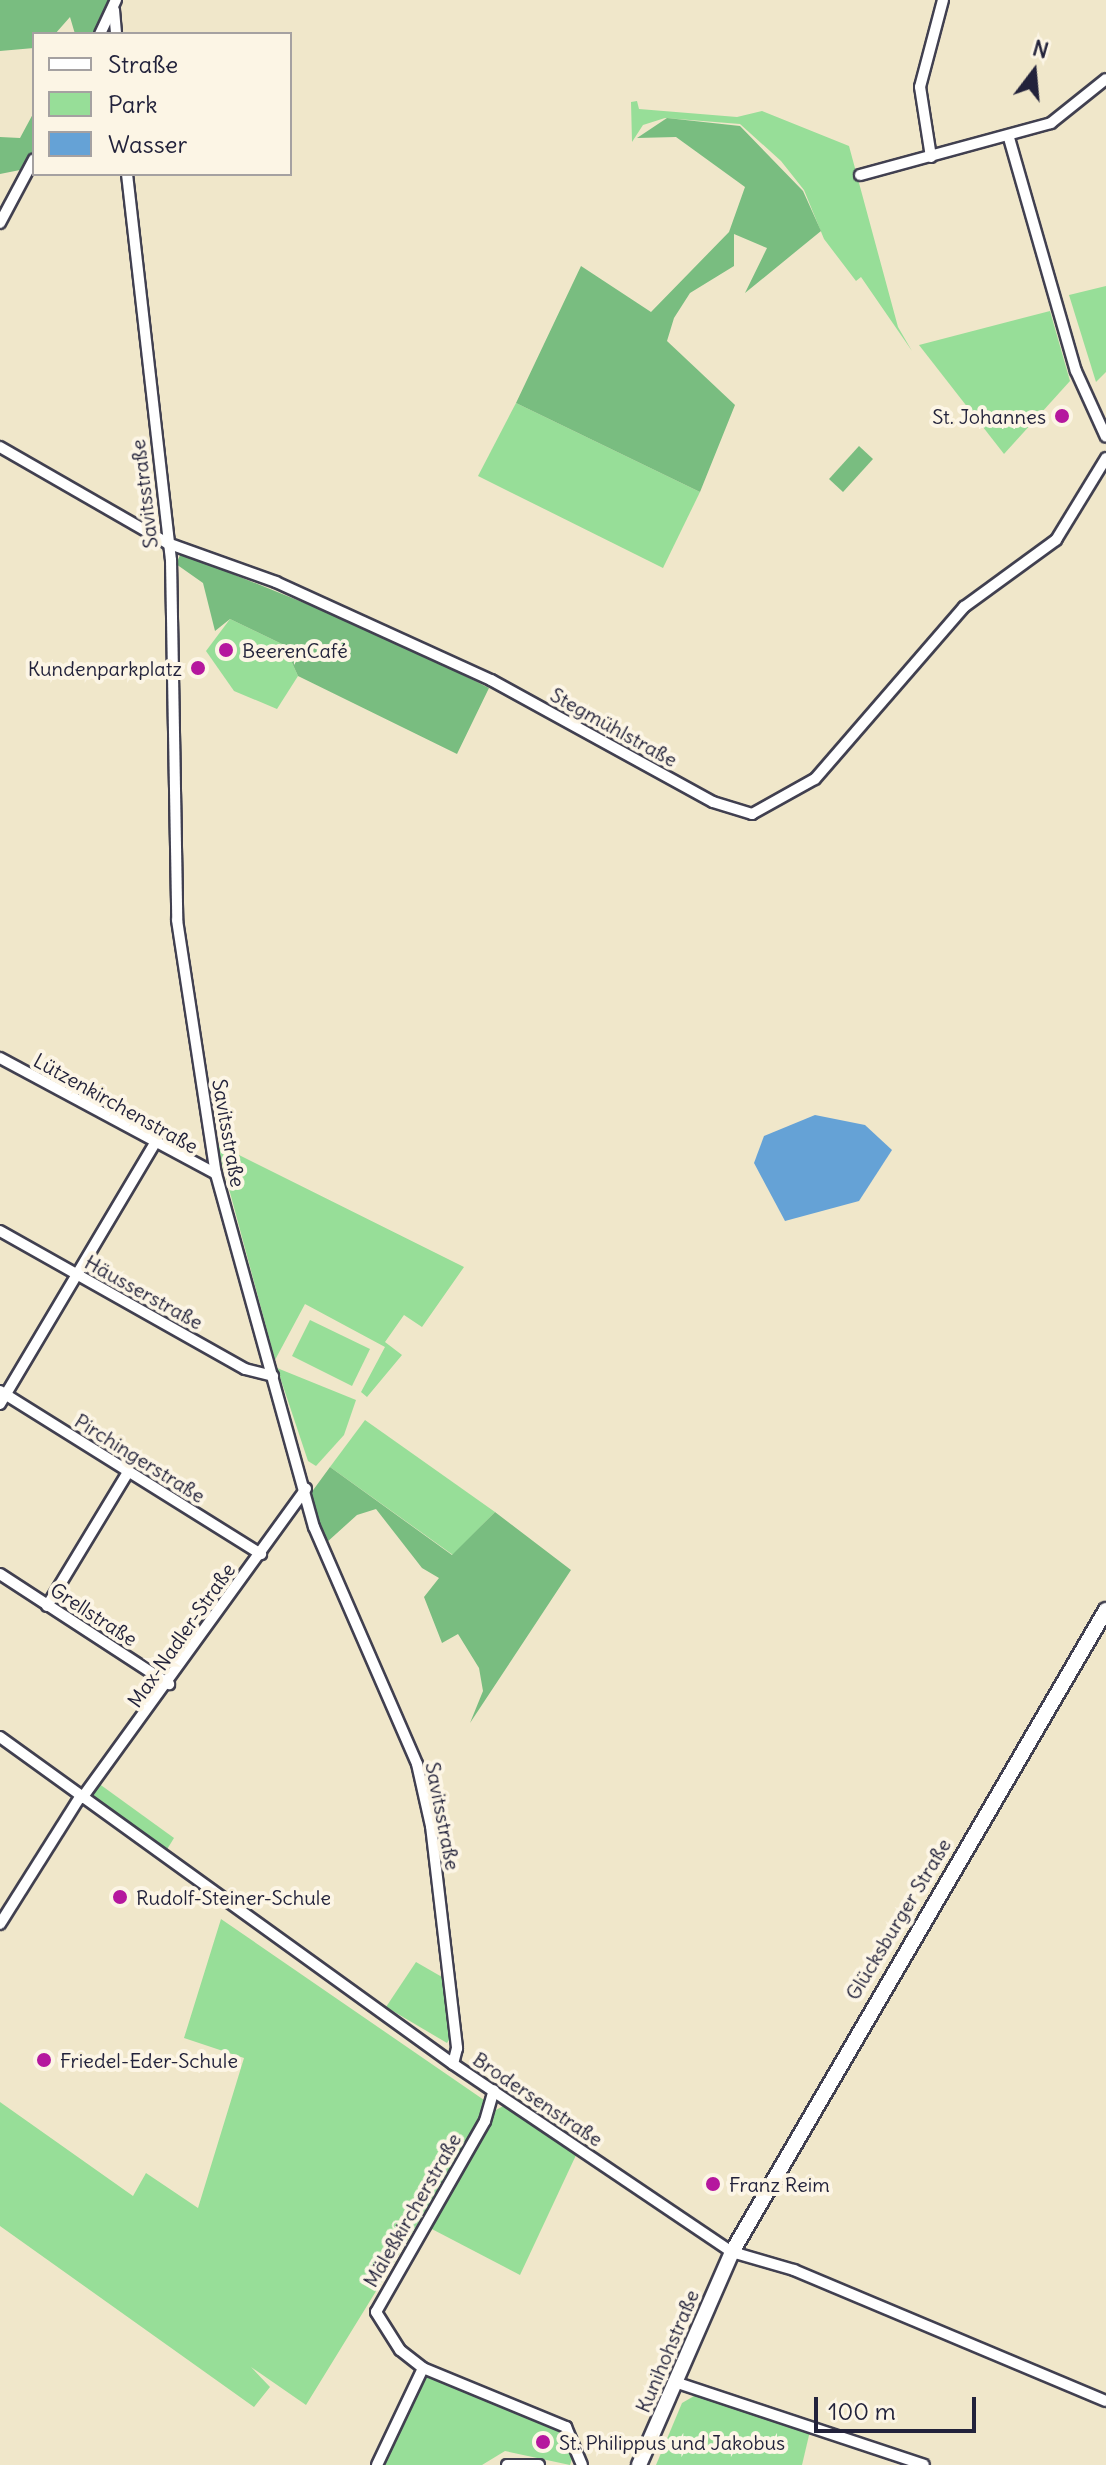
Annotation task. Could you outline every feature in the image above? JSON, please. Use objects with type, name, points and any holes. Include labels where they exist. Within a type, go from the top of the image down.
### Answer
[{"type":"street","points":[[931,157],[920,87],[943,0]]},
{"type":"street","points":[[101,32],[115,4]]},
{"type":"street","points":[[115,4],[116,32]]},
{"type":"street","points":[[860,175],[1009,138],[1051,123],[1106,79]]},
{"type":"street","points":[[1009,138],[1076,371],[1106,437]]},
{"type":"street","points":[[0,223],[32,163]]},
{"type":"street","name":"Savitsstraße","points":[[127,176],[167,543],[177,920],[216,1174],[329,1566],[417,1764],[433,1840],[453,2064]]},
{"type":"street","name":"Stegmühlstraße","points":[[0,447],[167,543],[276,582],[491,680],[713,802],[752,814],[815,779],[964,607],[1056,540],[1106,458]]},
{"type":"street","name":"Lützenkirchenstraße","points":[[0,1058],[154,1145],[216,1174]]},
{"type":"street","points":[[2,1397],[81,1277],[154,1145]]},
{"type":"street","name":"Häusserstraße","points":[[0,1231],[245,1369],[273,1376]]},
{"type":"street","name":"Pirchingerstraße","points":[[2,1397],[261,1554]]},
{"type":"street","points":[[47,1606],[128,1472]]},
{"type":"street","name":"Max-Nadler-Straße","points":[[0,1924],[81,1798],[169,1684],[306,1489]]},
{"type":"street","name":"Grellstraße","points":[[0,1574],[169,1684]]},
{"type":"street","name":"Glücksburger Straße","points":[[732,2252],[1106,1610]]},
{"type":"street","name":"Brodersenstraße","points":[[0,1737],[453,2064],[732,2252],[794,2270],[1106,2401]]},
{"type":"street","name":"Mäleßkircherstraße","points":[[423,2368],[400,2350],[376,2312],[485,2121],[494,2090]]},
{"type":"street","name":"Kunihohstraße","points":[[639,2465],[678,2383],[732,2252]]},
{"type":"street","points":[[377,2465],[423,2368],[566,2427],[582,2465]]},
{"type":"street","points":[[678,2383],[924,2465]]},
{"type":"street","points":[[507,2465],[539,2465]]},
{"type":"green space","points":[[0,0],[112,0],[99,32],[74,32],[70,17],[57,32],[32,32],[32,48],[0,51]]},
{"type":"green space","points":[[637,101],[639,109],[737,117],[762,111],[849,146],[898,327],[912,351],[861,277],[856,281],[824,239],[804,190],[781,161],[740,124],[665,118],[643,125],[632,142],[631,102]]},
{"type":"green space","points":[[32,116],[32,157],[25,169],[0,174],[0,137],[20,138]]},
{"type":"green space","points":[[667,118],[740,126],[803,191],[821,231],[745,293],[767,248],[734,234],[734,266],[690,293],[674,318],[667,341],[735,405],[700,492],[516,403],[581,266],[651,312],[729,232],[745,187],[676,137],[637,138]]},
{"type":"green space","points":[[1106,286],[1106,372],[1096,382],[1069,295]]},
{"type":"green space","points":[[1050,311],[1070,381],[1004,454],[919,345]]},
{"type":"green space","points":[[516,403],[700,492],[663,568],[478,476]]},
{"type":"green space","points":[[859,446],[873,459],[843,492],[829,479]]},
{"type":"green space","points":[[181,553],[388,637],[489,688],[457,754],[298,676],[284,645],[230,619],[215,631],[203,583],[176,564]]},
{"type":"green space","points":[[230,619],[284,645],[298,676],[277,709],[234,691],[206,651]]},
{"type":"green space","points":[[217,1144],[464,1267],[422,1327],[404,1315],[385,1342],[402,1355],[367,1397],[361,1392],[385,1347],[305,1304],[275,1360]]},
{"type":"green space","points":[[310,1320],[370,1349],[352,1386],[292,1356]]},
{"type":"green space","points":[[277,1368],[356,1400],[344,1435],[316,1466],[308,1461]]},
{"type":"green space","points":[[365,1420],[495,1512],[453,1555],[330,1467]]},
{"type":"green space","points":[[330,1467],[452,1555],[495,1512],[571,1570],[470,1723],[483,1691],[479,1668],[458,1634],[442,1643],[424,1597],[439,1578],[422,1568],[376,1509],[357,1515],[326,1543],[311,1493]]},
{"type":"green space","points":[[98,1783],[174,1838],[166,1851],[88,1797]]},
{"type":"green space","points":[[221,1919],[484,2100],[482,2119],[306,2405],[251,2367],[270,2387],[254,2407],[0,2226],[0,2102],[133,2196],[146,2173],[198,2208],[244,2058],[184,2038]]},
{"type":"green space","points":[[416,1962],[442,1977],[452,2035],[447,2043],[386,2007]]},
{"type":"green space","points":[[507,2104],[577,2153],[520,2275],[428,2227],[492,2112]]},
{"type":"green space","points":[[428,2374],[562,2429],[575,2450],[570,2465],[505,2451],[482,2465],[384,2465]]},
{"type":"green space","points":[[701,2392],[810,2431],[802,2465],[656,2465],[682,2403]]},
{"type":"water","points":[[815,1115],[865,1125],[892,1150],[859,1201],[785,1221],[754,1163],[764,1136]]},
{"type":"place","name":"St. Johannes","points":[[1062,416]]},
{"type":"place","name":"BeerenCafé","points":[[226,650]]},
{"type":"place","name":"Kundenparkplatz","points":[[198,668]]},
{"type":"place","name":"Rudolf-Steiner-Schule","points":[[120,1897]]},
{"type":"place","name":"Friedel-Eder-Schule","points":[[44,2060]]},
{"type":"place","name":"Franz Reim","points":[[713,2184]]},
{"type":"place","name":"St. Philippus und Jakobus","points":[[543,2442]]}]
